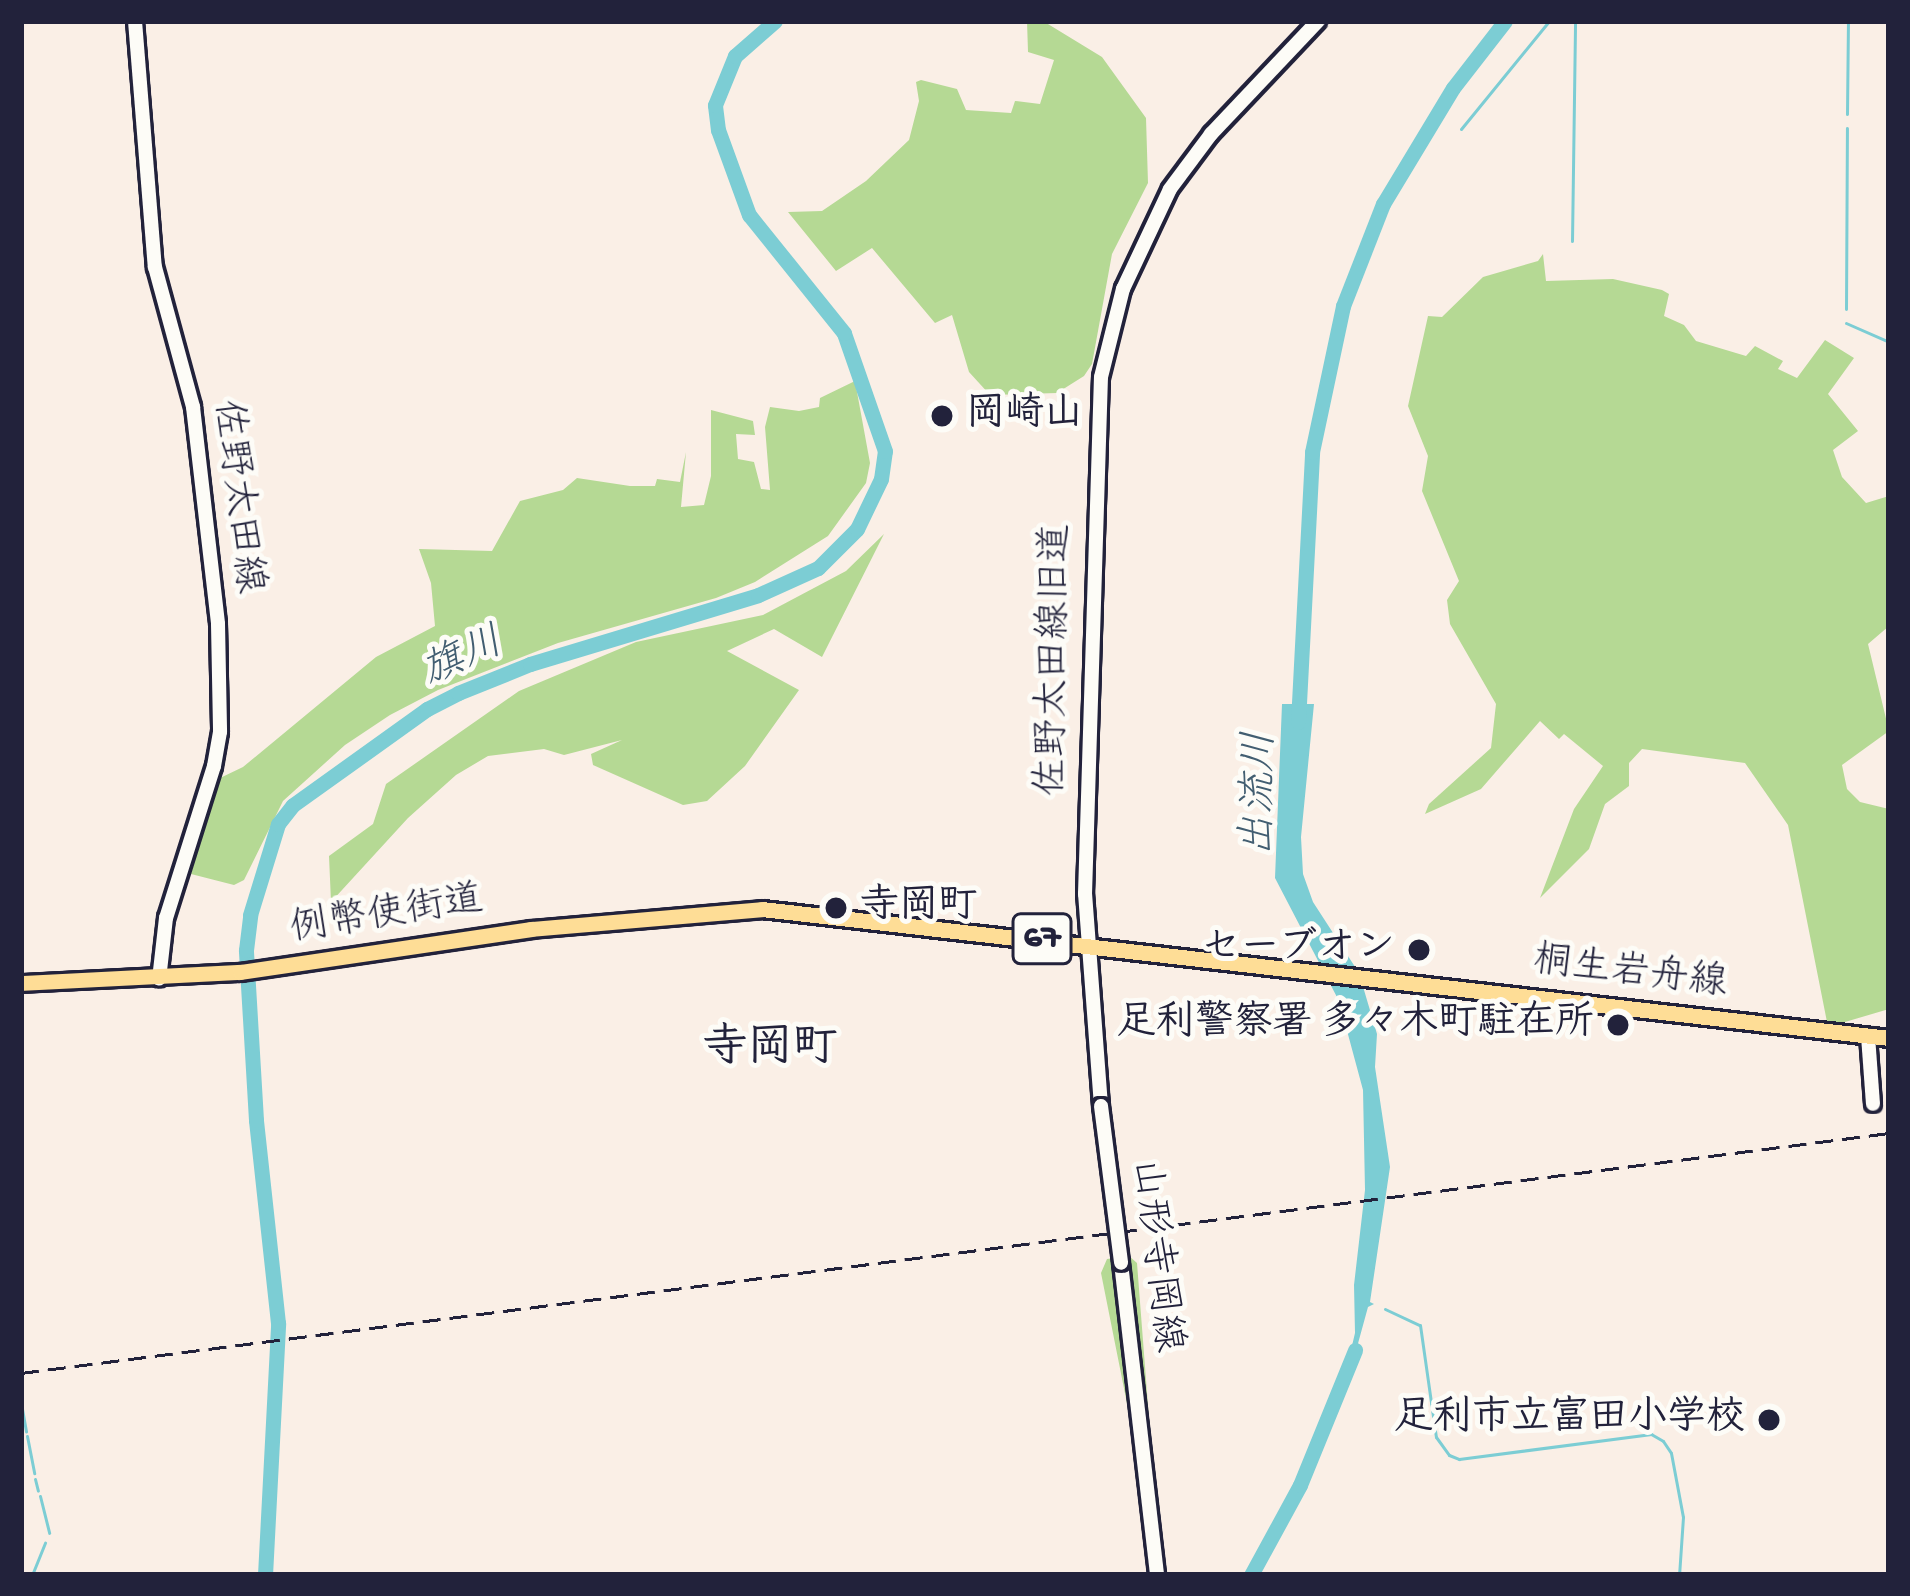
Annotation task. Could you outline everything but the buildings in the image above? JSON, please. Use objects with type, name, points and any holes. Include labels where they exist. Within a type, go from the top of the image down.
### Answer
[{"type":"main road","name":"佐野太田線","points":[[135,21],[155,267],[194,406],[218,624],[220,732],[214,766],[166,918],[165,978]]},
{"type":"main road","name":"佐野太田線旧道","points":[[1087,944],[1093,494],[1101,376],[1123,289],[1170,189],[1211,134],[1318,21]]},
{"type":"main road","name":"例幣使街道","points":[[21,983],[165,978],[291,965],[492,934],[689,912],[762,909],[1087,944]]},
{"type":"main road","name":"桐生岩舟線","points":[[1087,944],[1889,1038]]},
{"type":"main road","name":"山形寺岡線","points":[[1087,944],[1101,1106],[1154,1514],[1157,1575]]},
{"type":"main road","points":[[1868,1036],[1873,1104]]},
{"type":"green space","points":[[1027,21],[1043,21],[1102,57],[1146,118],[1148,183],[1112,254],[1092,364],[1084,376],[1057,393],[990,395],[969,372],[952,315],[935,323],[872,248],[836,271],[788,212],[822,211],[866,181],[909,140],[919,101],[916,82],[957,89],[966,110],[1011,113],[1015,101],[1040,104],[1054,60],[1028,52]]},
{"type":"green space","points":[[1543,254],[1546,281],[1613,279],[1662,290],[1669,294],[1664,316],[1684,325],[1696,341],[1746,356],[1755,346],[1783,361],[1778,369],[1797,378],[1825,340],[1854,358],[1828,394],[1858,431],[1833,450],[1842,477],[1866,503],[1889,496],[1889,626],[1868,644],[1889,731],[1842,765],[1847,789],[1860,802],[1889,809],[1889,1009],[1828,1027],[1788,825],[1745,763],[1642,749],[1629,763],[1629,786],[1605,804],[1589,849],[1540,898],[1574,809],[1603,766],[1564,734],[1559,739],[1540,721],[1481,789],[1425,814],[1429,804],[1491,748],[1496,704],[1450,624],[1447,600],[1459,581],[1422,491],[1428,456],[1408,406],[1428,316],[1442,317],[1483,277],[1538,261]]},
{"type":"green space","points":[[855,381],[870,463],[866,483],[828,536],[755,582],[716,598],[558,643],[438,690],[390,715],[345,745],[283,801],[244,880],[234,885],[191,874],[218,779],[243,767],[376,657],[435,626],[431,583],[419,549],[492,551],[520,501],[563,490],[577,478],[630,486],[655,486],[657,479],[680,482],[686,452],[681,507],[704,505],[711,476],[711,410],[753,421],[755,435],[736,434],[738,459],[754,462],[761,489],[770,490],[765,427],[770,407],[799,411],[819,407],[820,398]]},
{"type":"green space","points":[[884,534],[822,657],[774,629],[727,651],[799,690],[745,766],[707,801],[683,805],[593,765],[591,754],[622,740],[564,755],[544,749],[488,756],[456,775],[408,818],[331,902],[329,856],[373,824],[386,784],[519,691],[636,642],[763,615],[846,571]]},
{"type":"green space","points":[[1129,1256],[1137,1263],[1153,1470],[1128,1261],[1114,1263],[1140,1469],[1101,1273],[1107,1259]]},
{"type":"water","points":[[1282,704],[1314,704],[1301,837],[1303,874],[1313,902],[1359,973],[1377,1034],[1375,1067],[1390,1167],[1370,1302],[1374,1304],[1368,1307],[1351,1369],[1347,1367],[1355,1333],[1354,1285],[1365,1190],[1363,1090],[1339,1001],[1275,878]]},
{"type":"waterway","name":"旗川","points":[[265,1575],[278,1323],[256,1120],[246,950],[250,915],[278,824],[293,805],[427,709],[458,693],[530,664],[758,595],[818,568],[857,529],[881,479],[885,451],[844,333],[749,215],[718,130],[715,105],[735,56],[775,21]]},
{"type":"waterway","name":"出流川","points":[[1298,722],[1312,452],[1343,306],[1383,204],[1453,88],[1505,21]]},
{"type":"waterway","points":[[1461,129],[1549,21]]},
{"type":"waterway","points":[[1572,241],[1575,21]]},
{"type":"waterway","points":[[1847,114],[1848,21]]},
{"type":"waterway","points":[[1846,309],[1847,128]]},
{"type":"waterway","points":[[1846,323],[1889,342]]},
{"type":"waterway","points":[[1385,1309],[1420,1325],[1436,1437],[1449,1455],[1459,1459],[1651,1434],[1663,1441],[1671,1453],[1683,1517],[1679,1575]]},
{"type":"waterway","name":"出流川","points":[[1251,1575],[1300,1485],[1355,1350]]},
{"type":"waterway","points":[[21,1403],[26,1432]]},
{"type":"waterway","points":[[27,1436],[34,1473]]},
{"type":"waterway","points":[[35,1479],[38,1491]]},
{"type":"waterway","points":[[40,1496],[49,1533]]},
{"type":"waterway","points":[[32,1575],[45,1542]]},
{"type":"railway","points":[[21,1373],[1889,1133]]},
{"type":"place","name":"岡崎山","points":[[942,416]]},
{"type":"place","name":"寺岡町","points":[[836,908]]},
{"type":"place","name":"セーブオン","points":[[1419,950]]},
{"type":"place","name":"足利警察署 多々木町駐在所","points":[[1618,1025]]},
{"type":"place","name":"足利市立富田小学校","points":[[1769,1420]]},
{"type":"district","name":"寺岡町","points":[[770,1051]]}]
